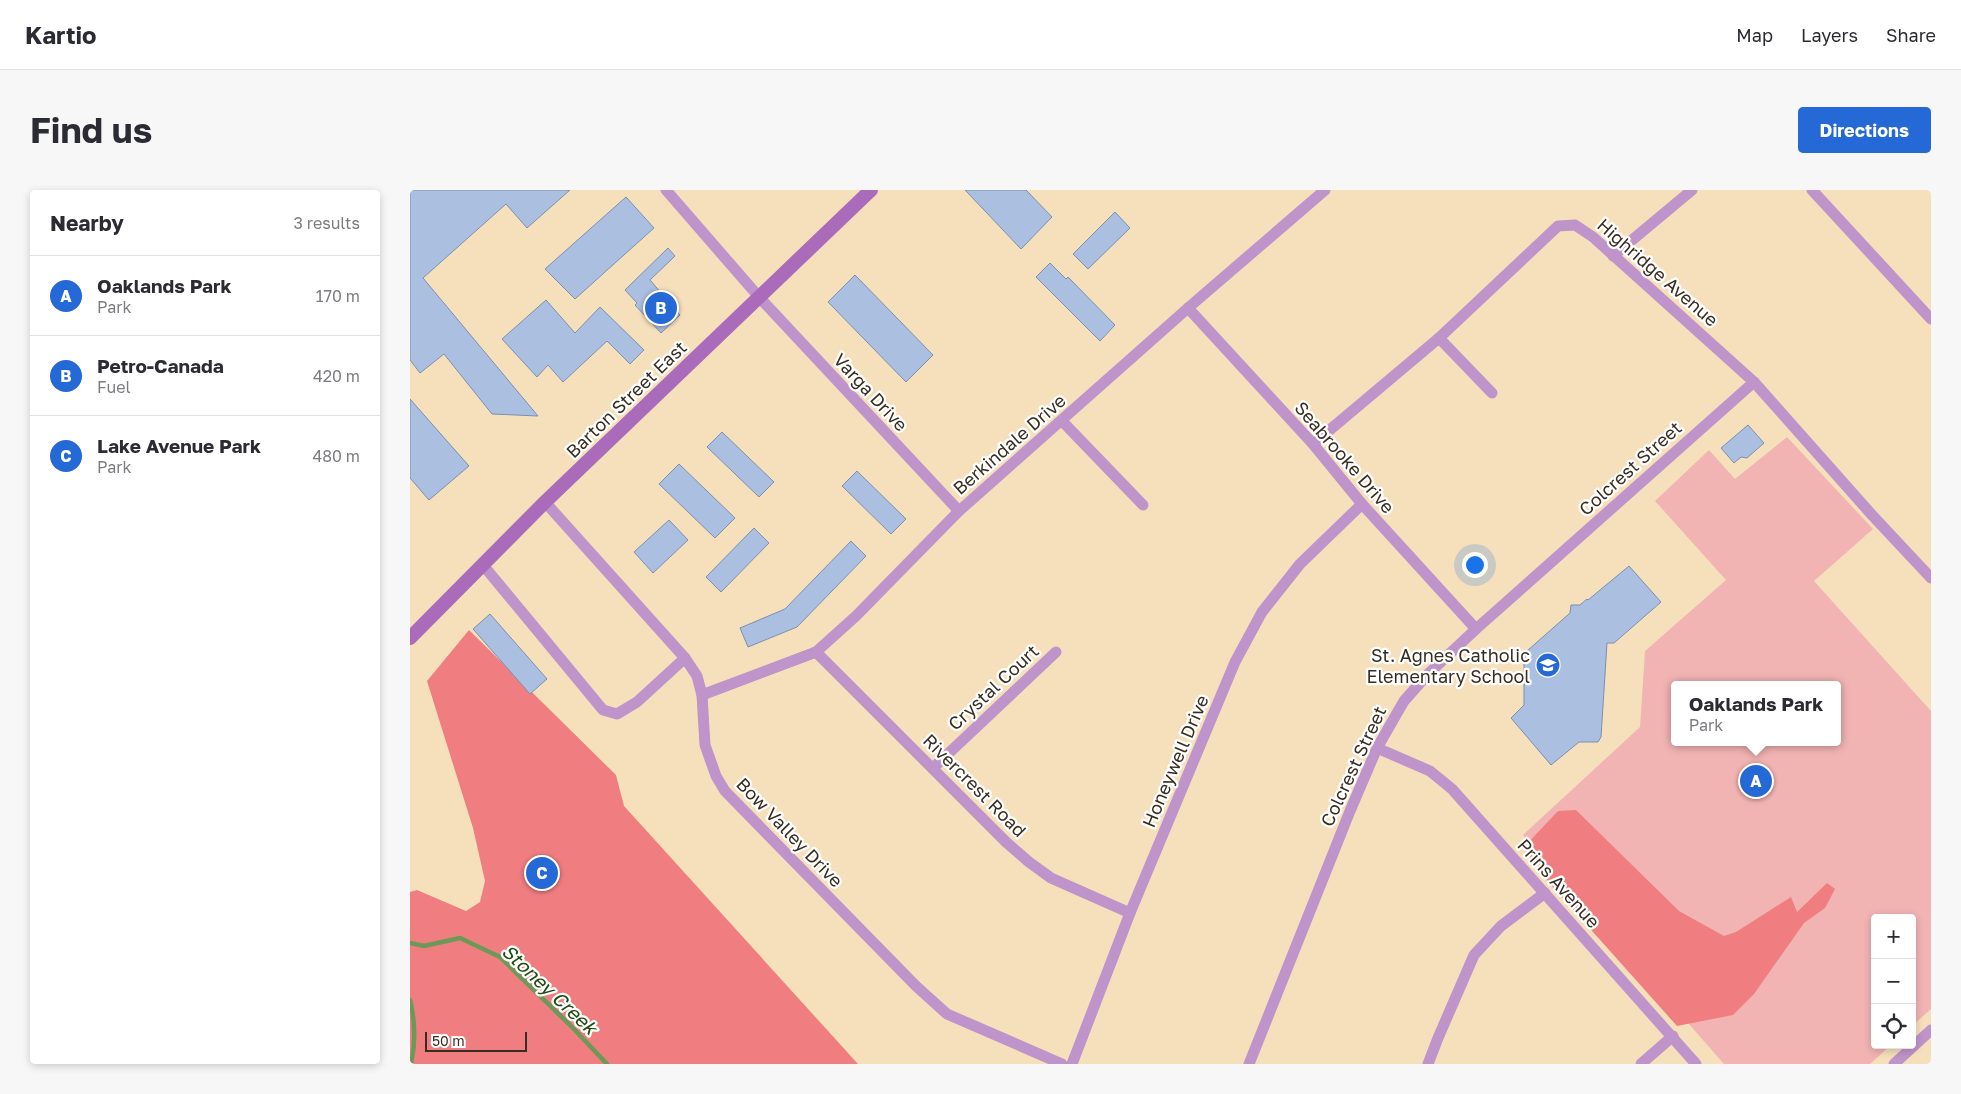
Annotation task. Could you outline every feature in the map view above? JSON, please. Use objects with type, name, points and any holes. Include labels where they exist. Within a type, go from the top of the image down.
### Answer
[{"type":"main road","name":"Barton Street East","points":[[410,638],[545,502],[871,190]]},
{"type":"street","name":"Varga Drive","points":[[666,190],[758,297],[959,511]]},
{"type":"street","name":"Berkindale Drive","points":[[702,694],[816,652],[856,616],[959,511],[1062,422],[1188,308],[1325,190]]},
{"type":"street","points":[[1613,256],[1692,190]]},
{"type":"street","points":[[1812,190],[1931,319]]},
{"type":"street","name":"Highridge Avenue","points":[[1313,444],[1439,338],[1558,226],[1575,224],[1593,237],[1754,382],[1872,515],[1931,578]]},
{"type":"street","name":"Seabrooke Drive","points":[[1188,308],[1313,444],[1362,504],[1476,629]]},
{"type":"street","points":[[1439,338],[1492,392]]},
{"type":"street","name":"Colcrest Street","points":[[1249,1064],[1350,811],[1378,748],[1404,701],[1427,675],[1476,629],[1754,382]]},
{"type":"street","points":[[1062,422],[1143,505]]},
{"type":"street","name":"Bow Valley Drive","points":[[545,502],[685,658],[697,676],[702,694],[704,745],[716,776],[725,791],[916,986],[947,1014],[1062,1064]]},
{"type":"street","name":"Honeywell Drive","points":[[1072,1064],[1130,914],[1235,662],[1262,612],[1300,564],[1362,504]]},
{"type":"street","points":[[482,565],[603,710],[617,714],[637,702],[685,658]]},
{"type":"street","name":"Rivercrest Road","points":[[816,652],[1006,842],[1029,862],[1052,878],[1130,914]]},
{"type":"street","name":"Crystal Court","points":[[933,768],[1056,652]]},
{"type":"street","name":"Prins Avenue","points":[[1378,748],[1430,771],[1452,789],[1696,1064]]},
{"type":"street","points":[[1428,1064],[1474,955],[1502,926],[1545,892]]},
{"type":"street","points":[[1894,1064],[1931,1030]]},
{"type":"street","points":[[1641,1064],[1673,1036]]},
{"type":"shaded area","points":[[1787,437],[1873,529],[1814,581],[1931,711],[1931,1009],[1916,1022],[1916,914],[1871,914],[1871,1049],[1887,1049],[1870,1064],[1724,1064],[1523,835],[1640,727],[1645,651],[1726,580],[1655,501],[1709,450],[1735,479]]},
{"type":"shaded area","points":[[469,630],[616,775],[624,806],[858,1064],[410,1064],[410,892],[417,890],[466,911],[480,902],[485,881],[473,828],[427,681]]},
{"type":"shaded area","points":[[1576,810],[1679,911],[1724,936],[1736,932],[1791,897],[1797,912],[1827,883],[1835,889],[1825,908],[1804,923],[1754,994],[1733,1015],[1677,1026],[1551,885],[1523,848],[1558,811]]},
{"type":"building","points":[[410,190],[570,190],[527,228],[506,204],[423,278],[538,416],[492,414],[444,354],[420,373],[410,360]]},
{"type":"building","points":[[965,190],[1026,190],[1052,217],[1021,249]]},
{"type":"building","points":[[626,197],[654,228],[575,299],[545,269]]},
{"type":"building","points":[[1115,212],[1130,228],[1088,269],[1073,254]]},
{"type":"building","points":[[668,248],[675,256],[650,280],[680,315],[661,333],[635,305],[637,303],[625,290]]},
{"type":"building","points":[[1050,263],[1066,279],[1068,277],[1115,325],[1100,341],[1036,277]]},
{"type":"building","points":[[855,275],[933,355],[906,382],[828,302]]},
{"type":"building","points":[[546,300],[575,333],[600,307],[644,350],[630,364],[607,341],[563,382],[548,365],[537,377],[502,339]]},
{"type":"building","points":[[410,399],[469,466],[429,500],[410,478]]},
{"type":"building","points":[[1748,425],[1764,443],[1747,458],[1741,457],[1734,463],[1721,448]]},
{"type":"building","points":[[722,432],[774,482],[759,497],[707,447]]},
{"type":"building","points":[[679,464],[735,518],[715,538],[659,484]]},
{"type":"building","points":[[857,471],[906,519],[891,534],[842,486]]},
{"type":"building","points":[[669,520],[688,540],[653,573],[634,552]]},
{"type":"building","points":[[754,528],[769,543],[721,592],[706,577]]},
{"type":"building","points":[[851,541],[866,556],[797,627],[748,647],[740,628],[785,609]]},
{"type":"building","points":[[1629,566],[1661,602],[1614,643],[1607,643],[1601,737],[1598,742],[1579,742],[1551,765],[1511,718],[1524,705],[1524,664],[1519,658],[1570,613],[1571,605],[1580,605],[1588,600]]},
{"type":"building","points":[[490,614],[547,679],[530,694],[473,629]]},
{"type":"waterway","name":"Stoney Creek","points":[[410,943],[424,946],[460,938],[500,957],[607,1064]]},
{"type":"waterway","points":[[410,1000],[414,1032],[411,1064]]},
{"type":"place","name":"Petro-Canada","points":[[661,308]]},
{"type":"place","name":"St. Agnes Catholic Elementary School","points":[[1548,665]]},
{"type":"place","name":"Oaklands Park","points":[[1756,781]]},
{"type":"place","name":"Lake Avenue Park","points":[[542,873]]}]
